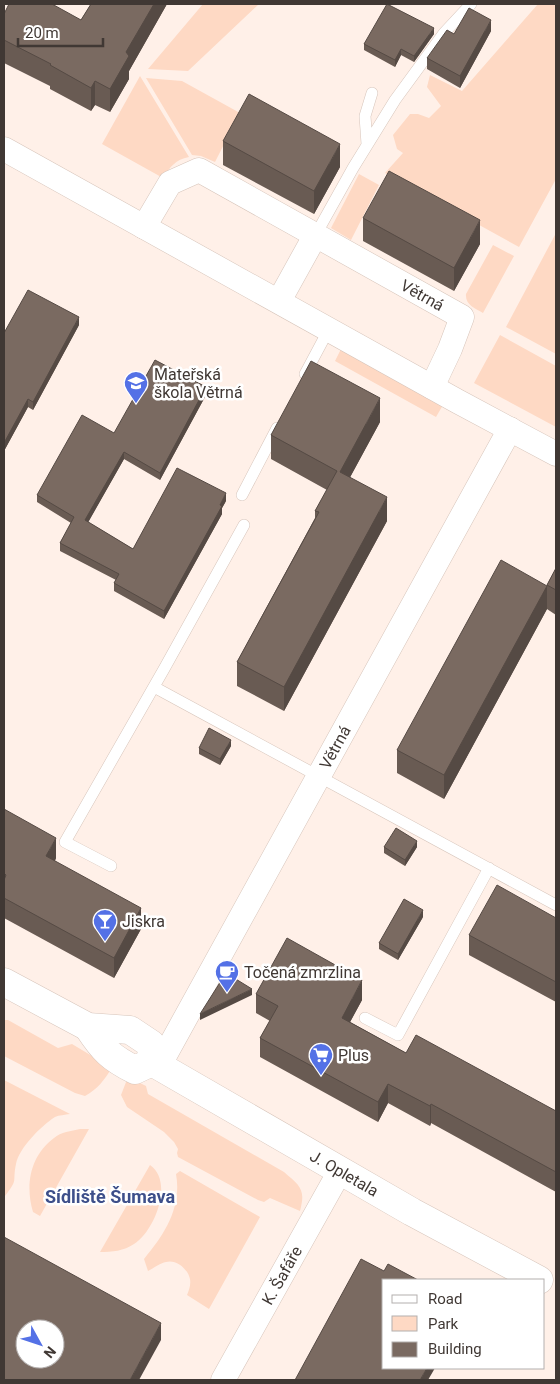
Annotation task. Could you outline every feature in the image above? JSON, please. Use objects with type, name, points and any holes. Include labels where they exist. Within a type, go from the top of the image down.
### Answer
[{"type":"street","points":[[4,149],[556,454]]},
{"type":"street","name":"Větrná","points":[[144,227],[170,183],[199,170],[462,317],[450,349],[432,387]]},
{"type":"street","points":[[278,301],[315,236]]},
{"type":"street","name":"Větrná","points":[[156,1064],[319,776],[510,429]]},
{"type":"street","points":[[4,982],[88,1027],[99,1044],[114,1059],[123,1064],[135,1070],[156,1064]]},
{"type":"street","name":"J. Opletala","points":[[156,1064],[412,1212],[537,1279]]},
{"type":"street","name":"K. Šafáře","points":[[223,1380],[340,1171]]},
{"type":"street","points":[[545,1284],[556,1290]]},
{"type":"lane","points":[[315,236],[367,144],[395,100],[444,33],[471,4]]},
{"type":"lane","points":[[367,144],[365,116],[372,93]]},
{"type":"lane","points":[[299,387],[330,330]]},
{"type":"lane","points":[[242,496],[281,420]]},
{"type":"lane","points":[[111,866],[65,842],[244,525]]},
{"type":"lane","points":[[154,687],[556,905]]},
{"type":"lane","points":[[365,1018],[398,1035],[489,868]]},
{"type":"green space","points":[[203,4],[259,4],[188,71],[148,69]]},
{"type":"green space","points":[[538,4],[556,4],[556,179],[519,247],[385,173],[403,153],[397,149],[393,135],[410,114],[418,114],[429,118],[441,106],[427,87],[430,75],[462,91]]},
{"type":"green space","points":[[140,76],[189,157],[174,164],[163,178],[102,144]]},
{"type":"green space","points":[[146,78],[182,81],[240,113],[215,162],[201,156],[192,155]]},
{"type":"green space","points":[[359,174],[379,185],[351,240],[331,228]]},
{"type":"green space","points":[[556,233],[556,354],[506,327]]},
{"type":"green space","points":[[493,245],[514,256],[483,313],[469,304],[466,294]]},
{"type":"green space","points":[[500,335],[556,366],[556,427],[474,383]]},
{"type":"green space","points":[[341,349],[443,405],[436,417],[335,361]]},
{"type":"green space","points":[[4,1020],[8,1020],[58,1048],[72,1044],[112,1068],[100,1084],[90,1093],[85,1096],[75,1093],[4,1056]]},
{"type":"green space","points":[[128,1077],[146,1086],[148,1094],[284,1172],[300,1188],[302,1204],[300,1211],[270,1198],[264,1202],[258,1200],[178,1157],[178,1149],[164,1132],[127,1107],[121,1095]]},
{"type":"green space","points":[[4,1080],[70,1114],[55,1117],[43,1126],[26,1144],[16,1164],[14,1183],[5,1196],[4,1195]]},
{"type":"green space","points":[[80,1129],[89,1129],[40,1216],[33,1212],[30,1192],[32,1172],[39,1153],[57,1136]]},
{"type":"green space","points":[[150,1165],[157,1172],[161,1182],[159,1206],[155,1218],[142,1238],[134,1244],[118,1251],[100,1252]]},
{"type":"green space","points":[[180,1171],[260,1217],[209,1309],[187,1295],[190,1279],[187,1272],[181,1266],[170,1261],[159,1264],[148,1271],[144,1259],[159,1240],[170,1220],[176,1198],[176,1174]]},
{"type":"building","points":[[9,4],[52,4],[81,20],[91,4],[154,4],[126,52],[129,56],[110,89],[95,81],[91,88],[51,64],[4,40],[4,14]]},
{"type":"building","points":[[387,4],[434,28],[414,56],[401,49],[395,60],[364,44]]},
{"type":"building","points":[[469,8],[491,20],[460,76],[427,58],[447,30],[454,34]]},
{"type":"building","points":[[249,94],[340,144],[314,191],[223,141]]},
{"type":"building","points":[[389,171],[480,220],[454,268],[363,218]]},
{"type":"building","points":[[28,290],[79,317],[33,402],[28,399],[4,443],[4,333]]},
{"type":"building","points":[[155,360],[206,387],[160,473],[124,452],[85,520],[133,549],[177,468],[226,493],[220,505],[222,506],[164,611],[114,583],[119,574],[60,543],[74,517],[37,495],[82,415],[114,433]]},
{"type":"building","points":[[311,361],[380,398],[340,472],[387,497],[284,687],[237,662],[319,512],[315,511],[337,471],[271,435]]},
{"type":"building","points":[[501,560],[547,586],[444,775],[397,750]]},
{"type":"building","points":[[556,568],[556,590],[547,585]]},
{"type":"building","points":[[209,728],[231,740],[220,759],[199,748]]},
{"type":"building","points":[[4,809],[56,838],[46,856],[141,908],[114,958],[4,898],[4,880],[6,875],[4,873]]},
{"type":"building","points":[[396,828],[417,841],[405,860],[384,847]]},
{"type":"building","points":[[497,885],[556,918],[556,982],[469,935]]},
{"type":"building","points":[[404,899],[423,910],[398,954],[379,943]]},
{"type":"building","points":[[287,938],[362,980],[342,1018],[406,1053],[416,1035],[556,1111],[556,1172],[431,1104],[430,1106],[388,1084],[378,1102],[260,1038],[278,1006],[256,994]]},
{"type":"building","points":[[226,973],[252,989],[200,1014]]},
{"type":"building","points":[[4,1237],[161,1323],[130,1380],[4,1380]]},
{"type":"building","points":[[361,1259],[384,1271],[388,1264],[416,1279],[382,1279],[382,1369],[426,1369],[420,1380],[295,1380]]},
{"type":"place","name":"Mateřská škola Větrná","points":[[136,404]]},
{"type":"place","name":"Jiskra","points":[[105,942]]},
{"type":"place","name":"Točená zmrzlina","points":[[227,993]]},
{"type":"place","name":"Plus","points":[[321,1076]]},
{"type":"district","name":"Sídliště Šumava","points":[[110,1196]]}]
